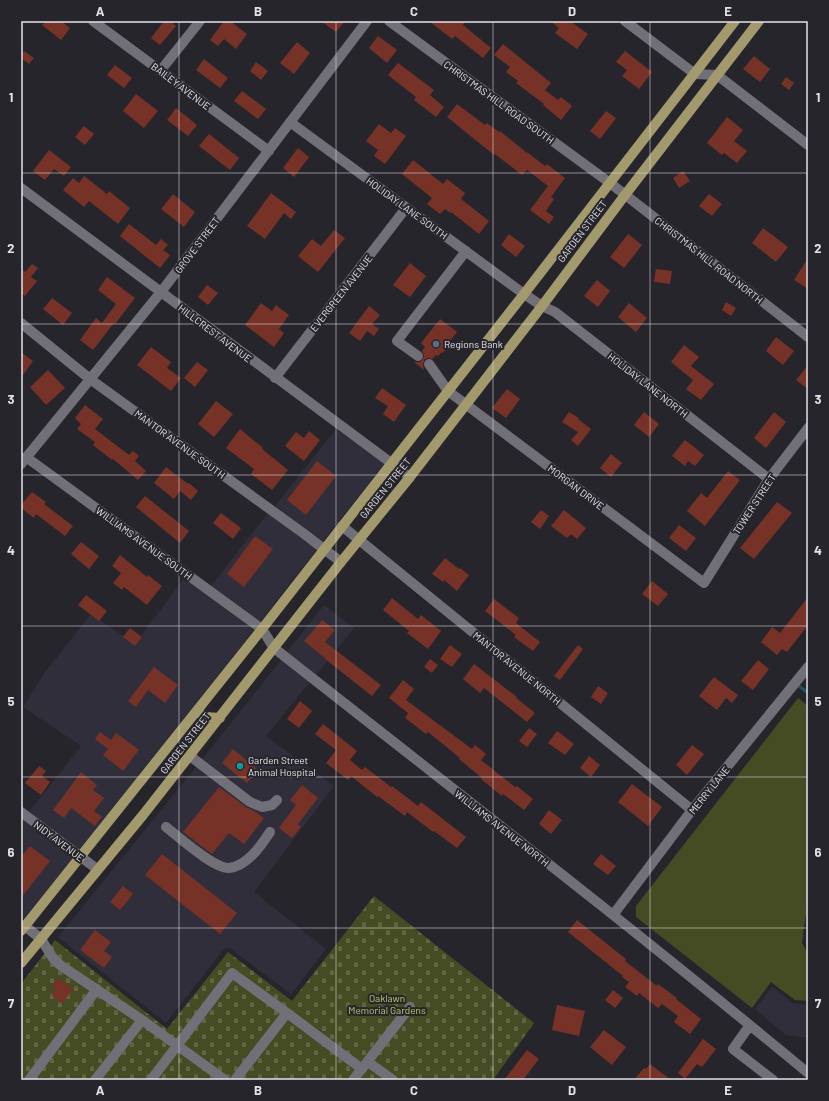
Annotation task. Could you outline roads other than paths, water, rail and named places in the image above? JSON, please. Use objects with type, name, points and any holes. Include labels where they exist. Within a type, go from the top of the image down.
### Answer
[{"type":"main road","name":"GARDEN STREET","points":[[23,928],[325,549],[610,184],[735,21]]},
{"type":"main road","name":"GARDEN STREET","points":[[21,963],[143,815],[341,562],[410,477],[759,21]]},
{"type":"main road","points":[[197,711],[205,717],[220,718]]},
{"type":"street","name":"BAILEY AVENUE","points":[[93,21],[269,151]]},
{"type":"street","points":[[161,70],[200,21]]},
{"type":"street","name":"GROVE STREET","points":[[24,461],[161,292],[367,21]]},
{"type":"street","name":"CHRISTMAS HILL ROAD SOUTH","points":[[389,21],[610,184]]},
{"type":"street","points":[[625,21],[695,74],[717,75],[808,145]]},
{"type":"street","name":"HOLIDAY LANE SOUTH","points":[[290,122],[524,294]]},
{"type":"street","name":"CHRISTMAS HILL ROAD NORTH","points":[[610,184],[808,337]]},
{"type":"street","name":"HILLCREST AVENUE","points":[[21,188],[410,477]]},
{"type":"street","name":"EVERGREEN AVENUE","points":[[275,378],[406,208]]},
{"type":"street","points":[[418,356],[397,341],[466,251]]},
{"type":"street","name":"HOLIDAY LANE NORTH","points":[[524,294],[542,306],[555,312],[769,479]]},
{"type":"street","name":"MANTOR AVENUE SOUTH","points":[[21,322],[90,379],[341,562]]},
{"type":"street","name":"MORGAN DRIVE","points":[[429,364],[448,391],[704,583]]},
{"type":"street","name":"TOWER STREET","points":[[704,583],[769,479],[808,428]]},
{"type":"street","name":"WILLIAMS AVENUE SOUTH","points":[[24,461],[262,629]]},
{"type":"street","name":"MANTOR AVENUE NORTH","points":[[342,526],[692,810]]},
{"type":"street","name":"WILLIAMS AVENUE NORTH","points":[[262,629],[274,648],[613,915],[808,1073]]},
{"type":"street","name":"MERRY LANE","points":[[613,915],[692,810],[807,672]]},
{"type":"street","points":[[190,756],[250,802],[262,807],[272,805],[277,800]]},
{"type":"street","name":"NIDY AVENUE","points":[[21,812],[97,870]]},
{"type":"street","points":[[166,827],[208,860],[219,866],[228,868],[240,864],[251,856],[270,832]]},
{"type":"street","points":[[23,928],[41,939],[53,958],[60,965],[142,1020],[221,1079]]},
{"type":"street","points":[[151,1080],[232,974],[365,1065],[393,1080]]},
{"type":"street","points":[[29,1080],[97,989]]},
{"type":"street","points":[[353,1080],[410,1008]]},
{"type":"street","points":[[235,1080],[287,1013]]},
{"type":"street","points":[[95,1080],[142,1020]]},
{"type":"street","points":[[748,1024],[733,1049],[773,1080]]},
{"type":"waterway","points":[[799,686],[808,693]]},
{"type":"place","name":"Regions Bank","points":[[436,344]]},
{"type":"place","name":"Garden Street Animal Hospital","points":[[240,766]]},
{"type":"park label","name":"Oaklawn Memorial Gardens","points":[[387,1004]]}]
